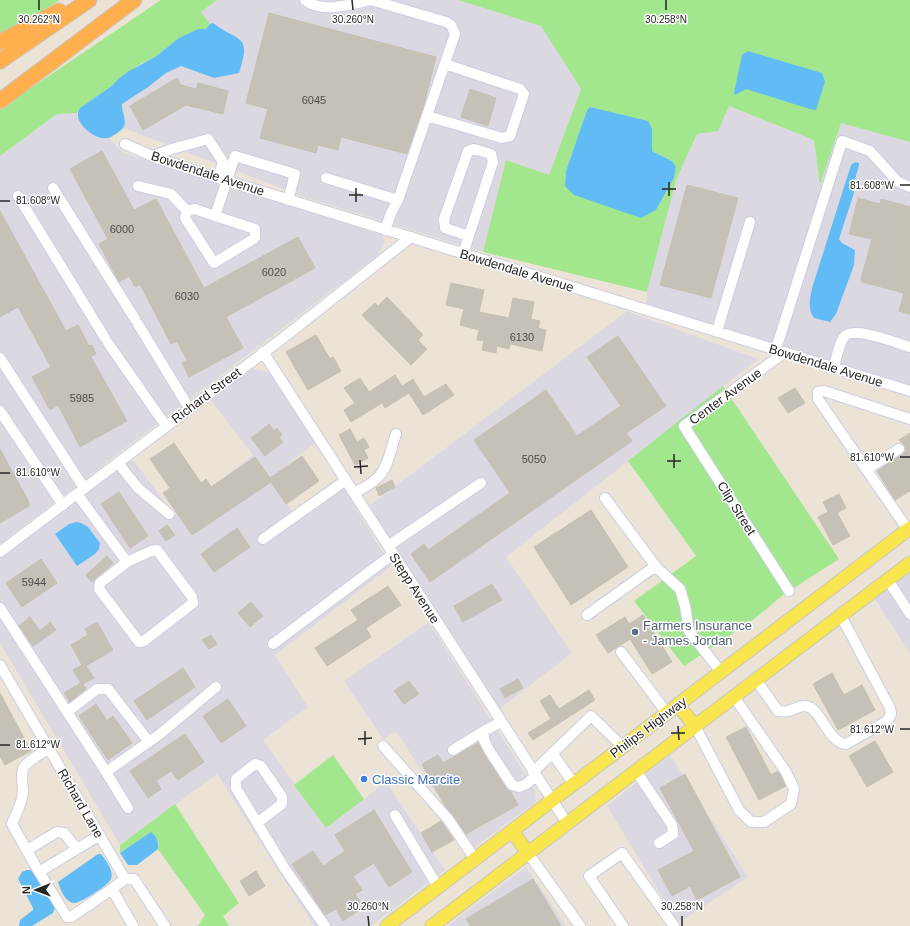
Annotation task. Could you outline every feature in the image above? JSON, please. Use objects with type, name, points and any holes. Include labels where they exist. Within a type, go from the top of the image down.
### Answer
[{"type":"highway","points":[[0,42],[80,0]]},
{"type":"highway","points":[[0,61],[89,0]]},
{"type":"highway","points":[[0,88],[134,0]]},
{"type":"highway","points":[[0,101],[134,0]]},
{"type":"main road","name":"Philips Highway","points":[[387,926],[909,529]]},
{"type":"main road","points":[[434,925],[910,563]]},
{"type":"main road","points":[[678,705],[695,726]]},
{"type":"main road","points":[[512,831],[528,853]]},
{"type":"street","points":[[305,0],[322,7],[371,0],[446,22],[451,26],[455,34],[398,200],[391,213],[385,230]]},
{"type":"street","points":[[427,116],[502,138],[510,136],[524,94],[520,89],[445,64]]},
{"type":"street","points":[[153,156],[208,139],[223,162],[222,179],[215,216]]},
{"type":"street","points":[[780,351],[842,141],[870,151],[898,182],[910,187]]},
{"type":"street","name":"Bowdendale Avenue","points":[[125,144],[153,156],[288,200],[910,391]]},
{"type":"street","points":[[463,254],[469,236],[493,162],[493,157],[491,154],[474,148],[468,151],[444,220],[445,228],[469,236]]},
{"type":"street","points":[[222,179],[236,156],[295,174],[288,200]]},
{"type":"street","points":[[326,178],[398,200]]},
{"type":"street","points":[[138,186],[171,194],[187,211]]},
{"type":"street","points":[[53,188],[189,408]]},
{"type":"street","points":[[18,196],[107,340],[166,426]]},
{"type":"street","points":[[195,209],[255,229],[255,238],[214,263],[185,218],[187,211],[195,209]]},
{"type":"street","points":[[717,331],[750,222]]},
{"type":"street","name":"Richard Street","points":[[0,552],[295,328],[411,237]]},
{"type":"street","points":[[834,367],[843,338],[849,333],[863,333],[910,347]]},
{"type":"street","name":"Center Avenue","points":[[684,426],[780,351]]},
{"type":"street","name":"Stepp Avenue","points":[[263,352],[567,823]]},
{"type":"street","points":[[0,358],[80,491],[127,562]]},
{"type":"street","points":[[909,529],[818,399],[818,392],[824,391],[910,419]]},
{"type":"street","points":[[0,411],[62,505]]},
{"type":"street","name":"Clip Street","points":[[684,426],[789,591]]},
{"type":"street","points":[[354,493],[370,484],[381,475],[396,434]]},
{"type":"street","points":[[867,469],[899,449]]},
{"type":"street","points":[[118,463],[138,488],[169,514]]},
{"type":"street","points":[[263,539],[346,480]]},
{"type":"street","points":[[273,644],[391,550],[481,483]]},
{"type":"street","points":[[605,498],[657,568],[680,589],[689,631],[721,672]]},
{"type":"street","points":[[157,550],[192,597],[193,603],[144,641],[140,642],[99,589],[100,583],[127,562],[151,551],[157,550]]},
{"type":"street","points":[[587,615],[650,570],[657,568]]},
{"type":"street","points":[[888,580],[910,614]]},
{"type":"street","points":[[0,608],[128,808]]},
{"type":"street","points":[[756,680],[778,711],[786,712],[806,706],[810,708],[840,743],[846,744],[887,721],[891,714],[890,708],[841,616]]},
{"type":"street","points":[[621,652],[667,714]]},
{"type":"street","name":"Richard Lane","points":[[0,665],[125,879]]},
{"type":"street","points":[[106,772],[160,734],[216,686]]},
{"type":"street","points":[[67,712],[97,689],[108,689],[149,742]]},
{"type":"street","points":[[695,726],[739,810],[751,822],[764,822],[791,804],[794,789],[786,772],[734,697]]},
{"type":"street","points":[[484,732],[484,740],[512,785],[519,787],[526,784],[552,753],[591,716],[623,747]]},
{"type":"street","points":[[453,750],[501,722]]},
{"type":"street","points":[[383,746],[448,819],[474,859]]},
{"type":"street","points":[[49,748],[29,762],[24,768],[22,774],[23,792],[12,824],[67,917],[71,916],[125,879],[134,879],[165,926]]},
{"type":"street","points":[[552,753],[574,784]]},
{"type":"street","points":[[257,823],[282,804],[282,797],[261,766],[255,764],[236,779],[236,788],[257,823],[285,869],[326,926]]},
{"type":"street","points":[[636,771],[672,825],[673,834],[659,844]]},
{"type":"street","points":[[395,815],[438,887]]},
{"type":"street","points":[[27,850],[57,832],[64,833],[77,849]]},
{"type":"street","points":[[40,872],[100,835]]},
{"type":"street","points":[[528,853],[580,926]]},
{"type":"street","points":[[623,926],[589,876],[622,853],[674,926]]},
{"type":"street","points":[[112,889],[133,926]]},
{"type":"shaded area","points":[[217,0],[458,0],[541,26],[581,89],[549,175],[506,160],[483,252],[307,198],[123,128],[125,119],[122,104],[166,73],[181,66],[214,78],[241,39],[222,30],[213,23],[210,24],[201,12]]},
{"type":"shaded area","points":[[729,106],[814,140],[820,184],[841,123],[910,142],[910,387],[646,305],[647,292],[676,180],[697,134],[718,131]]},
{"type":"shaded area","points":[[77,113],[78,118],[95,136],[102,139],[109,138],[124,153],[382,235],[385,242],[377,256],[0,544],[0,156],[57,114]]},
{"type":"shaded area","points":[[627,311],[758,359],[506,557],[572,653],[498,710],[369,506]]},
{"type":"shaded area","points":[[252,369],[269,372],[315,443],[269,479],[295,514],[338,479],[391,566],[275,655],[308,707],[263,740],[326,828],[386,782],[445,870],[371,926],[314,926],[217,774],[120,845],[0,643],[0,558],[132,459],[175,515],[253,455],[210,399]]},
{"type":"shaded area","points":[[910,572],[910,653],[874,598]]},
{"type":"shaded area","points":[[429,622],[535,790],[536,802],[472,849],[396,731],[383,739],[344,681]]},
{"type":"shaded area","points":[[670,755],[748,877],[678,923],[607,806]]},
{"type":"shaded area","points":[[526,867],[566,926],[447,926]]},
{"type":"green space","points":[[0,0],[60,0],[0,36]]},
{"type":"green space","points":[[161,0],[217,0],[201,12],[210,24],[206,29],[179,38],[155,57],[140,64],[118,79],[113,85],[80,108],[77,113],[57,114],[0,156],[0,109]]},
{"type":"green space","points":[[458,0],[910,0],[910,142],[841,123],[820,185],[814,140],[729,106],[718,131],[697,134],[676,180],[647,292],[483,252],[506,160],[549,175],[581,89],[541,26]],"holes":[[[590,107],[652,129],[652,151],[672,161],[676,167],[674,178],[656,210],[565,186],[566,171],[587,110]]]},
{"type":"green space","points":[[723,386],[839,559],[783,595],[754,619],[684,666],[634,601],[696,556],[628,461]]},
{"type":"green space","points":[[333,755],[364,799],[326,828],[294,785]]},
{"type":"green space","points":[[175,804],[239,903],[223,916],[229,926],[198,926],[205,915],[158,849],[159,844],[151,832],[120,853],[120,845]]},
{"type":"water","points":[[213,23],[241,40],[244,51],[239,73],[214,78],[181,66],[166,73],[122,104],[125,119],[124,125],[122,129],[109,138],[93,135],[80,122],[78,113],[80,108],[113,85],[118,79],[129,71],[155,57],[179,38],[198,29],[206,29]]},
{"type":"water","points":[[748,51],[822,73],[825,82],[816,110],[746,89],[735,95],[734,93],[742,55]]},
{"type":"water","points":[[590,107],[648,121],[652,129],[652,151],[672,161],[676,167],[674,178],[656,210],[641,218],[574,195],[565,186],[566,171],[587,110]]},
{"type":"water","points":[[855,162],[859,163],[859,165],[853,187],[854,193],[839,239],[842,243],[855,250],[854,265],[836,314],[830,322],[814,318],[810,311],[810,296],[851,165]]},
{"type":"water","points":[[76,522],[88,527],[100,543],[99,549],[95,554],[77,566],[55,534],[69,524]]},
{"type":"water","points":[[151,832],[157,840],[158,849],[137,865],[128,865],[120,853]]},
{"type":"water","points":[[98,854],[101,854],[109,866],[112,876],[111,879],[100,889],[82,900],[75,903],[70,902],[63,895],[58,882]]},
{"type":"water","points":[[31,870],[55,907],[53,913],[32,926],[19,926],[20,920],[33,910],[18,879],[22,872]]},
{"type":"building","points":[[269,13],[436,57],[423,108],[407,154],[341,137],[338,150],[318,145],[316,153],[260,138],[268,109],[246,103]]},
{"type":"building","points":[[177,78],[181,85],[196,89],[198,83],[228,91],[223,114],[186,105],[143,130],[130,106]]},
{"type":"building","points":[[470,89],[496,98],[488,126],[461,117]]},
{"type":"building","points":[[102,151],[134,210],[156,199],[204,288],[298,237],[315,268],[226,317],[243,348],[189,377],[182,363],[187,360],[177,341],[171,344],[140,284],[135,287],[129,276],[119,282],[99,244],[108,239],[70,169]]},
{"type":"building","points":[[687,185],[738,198],[711,298],[660,285]]},
{"type":"building","points":[[858,198],[880,204],[881,199],[910,207],[910,314],[899,311],[904,293],[862,282],[861,279],[872,239],[849,234]]},
{"type":"building","points":[[0,211],[66,331],[78,325],[89,346],[92,345],[96,354],[91,357],[127,421],[80,447],[58,405],[50,410],[32,377],[51,367],[18,307],[0,317]]},
{"type":"building","points":[[451,283],[484,290],[479,312],[509,318],[513,298],[534,302],[531,319],[540,321],[538,328],[546,330],[542,351],[510,344],[509,349],[497,346],[496,353],[482,350],[484,341],[477,340],[479,330],[460,325],[464,309],[446,305]]},
{"type":"building","points":[[387,297],[423,335],[418,340],[427,349],[411,365],[362,315],[375,303],[378,306]]},
{"type":"building","points":[[316,335],[330,359],[333,357],[341,371],[308,390],[286,352]]},
{"type":"building","points":[[618,336],[666,406],[626,433],[632,441],[430,582],[411,554],[424,544],[428,550],[510,493],[474,440],[546,390],[577,436],[621,406],[587,357]]},
{"type":"building","points":[[395,375],[402,386],[413,379],[424,397],[446,384],[454,395],[423,415],[409,393],[385,408],[382,403],[351,422],[344,410],[355,403],[344,388],[360,378],[369,392]]},
{"type":"building","points":[[795,388],[805,403],[788,413],[778,398]]},
{"type":"building","points":[[269,424],[274,431],[277,428],[282,435],[279,437],[283,442],[265,456],[251,438]]},
{"type":"building","points":[[350,429],[357,442],[364,438],[369,447],[364,450],[368,458],[355,465],[339,435]]},
{"type":"building","points":[[910,433],[910,491],[895,500],[877,471],[906,451],[905,446],[899,440]]},
{"type":"building","points":[[174,443],[201,483],[206,479],[211,487],[255,457],[270,478],[302,456],[319,481],[286,504],[271,482],[192,535],[163,493],[170,488],[150,459]]},
{"type":"building","points":[[0,449],[29,502],[29,506],[0,523]]},
{"type":"building","points":[[392,480],[395,487],[379,496],[376,488]]},
{"type":"building","points":[[119,492],[148,536],[130,548],[101,504]]},
{"type":"building","points":[[839,494],[846,508],[837,513],[850,536],[833,545],[818,517],[828,512],[823,502]]},
{"type":"building","points":[[591,510],[628,567],[571,605],[534,547]]},
{"type":"building","points":[[167,525],[175,535],[166,541],[159,531]]},
{"type":"building","points":[[237,528],[250,547],[214,572],[201,554]]},
{"type":"building","points":[[107,556],[113,563],[92,582],[86,575]]},
{"type":"building","points":[[41,559],[57,583],[22,607],[6,583]]},
{"type":"building","points":[[492,584],[502,600],[463,622],[454,606]]},
{"type":"building","points":[[388,586],[401,605],[366,628],[371,637],[327,666],[315,648],[358,620],[351,610]]},
{"type":"building","points":[[251,602],[263,616],[250,627],[238,613]]},
{"type":"building","points":[[643,615],[672,662],[652,674],[630,639],[608,653],[596,635],[625,617],[629,624]]},
{"type":"building","points":[[30,617],[40,631],[50,622],[56,630],[33,646],[19,626]]},
{"type":"building","points":[[97,622],[113,650],[86,666],[94,678],[83,684],[86,689],[70,702],[64,693],[81,683],[73,670],[82,665],[71,645],[88,635],[85,629]]},
{"type":"building","points":[[211,635],[217,644],[209,649],[202,640]]},
{"type":"building","points":[[183,668],[195,687],[147,720],[134,701]]},
{"type":"building","points":[[832,673],[844,695],[862,685],[875,710],[838,730],[813,684]]},
{"type":"building","points":[[518,679],[523,688],[505,698],[500,689]]},
{"type":"building","points":[[409,681],[419,694],[404,704],[394,691]]},
{"type":"building","points":[[589,690],[595,700],[533,740],[528,733],[551,719],[540,701],[550,695],[559,709]]},
{"type":"building","points":[[0,693],[31,751],[5,765],[0,756]]},
{"type":"building","points":[[228,699],[246,726],[221,743],[203,716]]},
{"type":"building","points":[[96,704],[107,721],[113,716],[132,743],[108,760],[79,716]]},
{"type":"building","points":[[746,727],[771,775],[778,771],[786,786],[759,800],[726,737]]},
{"type":"building","points":[[185,734],[204,762],[178,780],[171,771],[156,781],[161,789],[148,798],[130,771]]},
{"type":"building","points":[[875,741],[893,772],[867,787],[849,756]]},
{"type":"building","points":[[478,743],[518,805],[466,834],[445,806],[422,764],[438,755],[443,763]]},
{"type":"building","points":[[685,774],[740,877],[697,900],[690,886],[672,896],[658,870],[694,851],[660,788]]},
{"type":"building","points":[[374,810],[412,872],[389,887],[374,863],[353,876],[362,890],[355,894],[364,907],[343,921],[336,909],[325,915],[292,864],[313,851],[323,866],[345,851],[335,835]]},
{"type":"building","points":[[441,821],[454,840],[432,852],[421,833]]},
{"type":"building","points":[[256,871],[265,886],[249,896],[240,881]]},
{"type":"building","points":[[533,879],[561,926],[470,926],[466,919]]},
{"type":"place","name":"Farmers Insurance - James Jordan","points":[[635,632]]},
{"type":"place","name":"Classic Marcite","points":[[364,779]]}]
